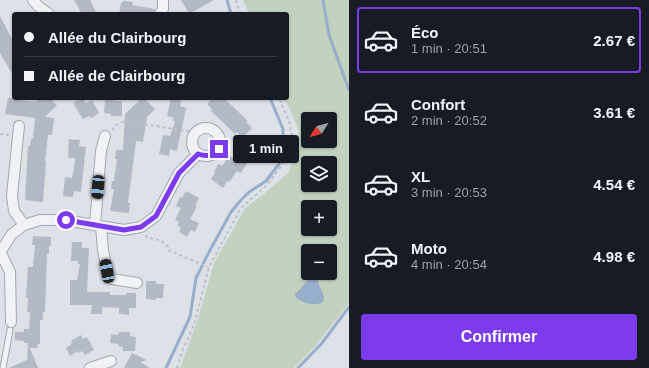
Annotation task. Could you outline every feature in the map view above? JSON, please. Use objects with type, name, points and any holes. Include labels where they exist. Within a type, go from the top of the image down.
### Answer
[{"type":"street","points":[[33,0],[46,12]]},
{"type":"street","points":[[161,12],[163,0]]},
{"type":"street","points":[[19,126],[12,196],[14,211],[24,225]]},
{"type":"street","points":[[211,128],[220,137],[219,149],[213,155],[205,157],[198,154],[194,151],[192,145],[194,134],[199,129],[211,128]]},
{"type":"street","points":[[105,136],[101,151],[98,226],[107,271],[112,278],[137,283]]},
{"type":"street","points":[[10,326],[10,272],[0,252],[12,234],[24,225],[40,220],[66,220],[124,230],[141,227],[156,216],[179,173],[198,154]]},
{"type":"street","points":[[90,368],[111,361]]},
{"type":"lane","points":[[3,368],[10,326]]},
{"type":"path","points":[[236,0],[239,12]]},
{"type":"path","points":[[177,368],[183,349],[194,325],[209,267],[241,208],[266,186],[285,162],[292,138],[289,121],[280,100]]},
{"type":"path","points":[[105,136],[118,124],[124,121],[187,131],[194,134]]},
{"type":"path","points":[[141,227],[147,238],[156,239],[165,243],[168,250],[209,267]]},
{"type":"green space","points":[[243,0],[349,0],[349,303],[317,344],[294,368],[180,368],[197,322],[214,263],[245,208],[288,173],[297,151],[299,131],[286,100],[289,100],[289,12],[248,12]]},
{"type":"water","points":[[308,280],[318,280],[324,296],[323,302],[309,304],[296,298],[295,294]]},
{"type":"building","points":[[74,0],[90,0],[96,12],[81,12]]},
{"type":"building","points":[[181,0],[214,0],[193,12],[188,12]]},
{"type":"building","points":[[123,1],[133,2],[132,5],[155,9],[154,12],[119,12]]},
{"type":"building","points":[[0,16],[12,39],[12,74],[0,53]]},
{"type":"building","points":[[8,98],[12,98],[12,100],[36,102],[38,100],[51,100],[57,105],[45,117],[54,118],[52,135],[48,135],[43,202],[25,200],[28,146],[30,146],[31,139],[33,139],[35,118],[5,114]]},
{"type":"building","points":[[78,100],[84,100],[86,103],[92,100],[99,113],[91,118],[89,116],[83,119],[73,103]]},
{"type":"building","points":[[105,100],[122,101],[122,116],[111,116],[111,114],[104,113]]},
{"type":"building","points":[[140,100],[146,100],[155,109],[147,117],[143,142],[136,141],[128,203],[130,203],[129,213],[110,211],[114,189],[111,189],[112,181],[114,181],[117,159],[115,159],[116,150],[123,150],[125,114]]},
{"type":"building","points":[[171,100],[181,100],[180,106],[186,108],[177,151],[170,149],[169,156],[159,154],[163,135],[170,136],[175,121],[173,121],[174,118],[167,116]]},
{"type":"building","points":[[210,100],[226,100],[248,121],[246,122],[252,128],[242,138],[237,132],[235,134],[211,111],[212,109],[207,104]]},
{"type":"building","points":[[69,139],[80,140],[79,146],[86,147],[81,192],[74,191],[73,197],[63,196],[65,177],[72,178],[74,168],[75,158],[68,158]]},
{"type":"building","points":[[242,153],[250,159],[241,173],[237,171],[229,182],[227,181],[223,188],[211,179],[218,164],[222,166],[229,156],[237,160]]},
{"type":"building","points":[[186,191],[199,198],[195,205],[197,206],[190,219],[199,223],[195,232],[191,230],[187,237],[179,232],[181,228],[177,225],[179,222],[175,220],[181,208],[176,206],[180,197],[182,198]]},
{"type":"building","points":[[33,236],[51,237],[51,246],[49,246],[49,254],[47,254],[45,312],[43,312],[43,320],[40,320],[40,344],[38,344],[37,348],[30,348],[38,368],[9,368],[27,360],[28,343],[15,340],[15,332],[24,332],[24,329],[29,329],[30,312],[27,312],[28,298],[26,297],[28,267],[33,267],[35,245],[32,245]]},
{"type":"building","points":[[72,242],[82,242],[82,248],[89,248],[87,292],[110,292],[110,295],[126,295],[126,293],[136,293],[136,308],[129,308],[129,315],[119,314],[119,308],[102,307],[102,314],[91,314],[92,305],[70,305],[70,280],[77,280],[80,264],[78,264],[78,261],[71,261]]},
{"type":"building","points":[[146,281],[156,281],[156,284],[164,284],[163,298],[156,298],[155,300],[146,299]]},
{"type":"building","points":[[119,332],[130,332],[130,336],[136,337],[135,351],[123,351],[123,347],[118,346],[119,344],[110,343],[111,334],[118,335]]},
{"type":"building","points":[[81,335],[83,339],[87,337],[94,350],[85,355],[82,351],[79,353],[78,351],[70,356],[66,348],[72,344],[71,341]]},
{"type":"building","points":[[132,353],[147,360],[140,362],[150,368],[124,368]]},
{"type":"waterway","points":[[227,0],[230,12]]},
{"type":"waterway","points":[[323,0],[329,35],[349,90]]},
{"type":"waterway","points":[[166,368],[190,317],[196,278],[231,212],[249,192],[266,181],[279,164],[283,129],[271,100]]},
{"type":"waterway","points":[[298,368],[322,343],[349,307]]},
{"type":"route","points":[[66,220],[124,230],[141,227],[156,216],[179,173],[198,154],[205,157],[213,155],[219,149]]}]
